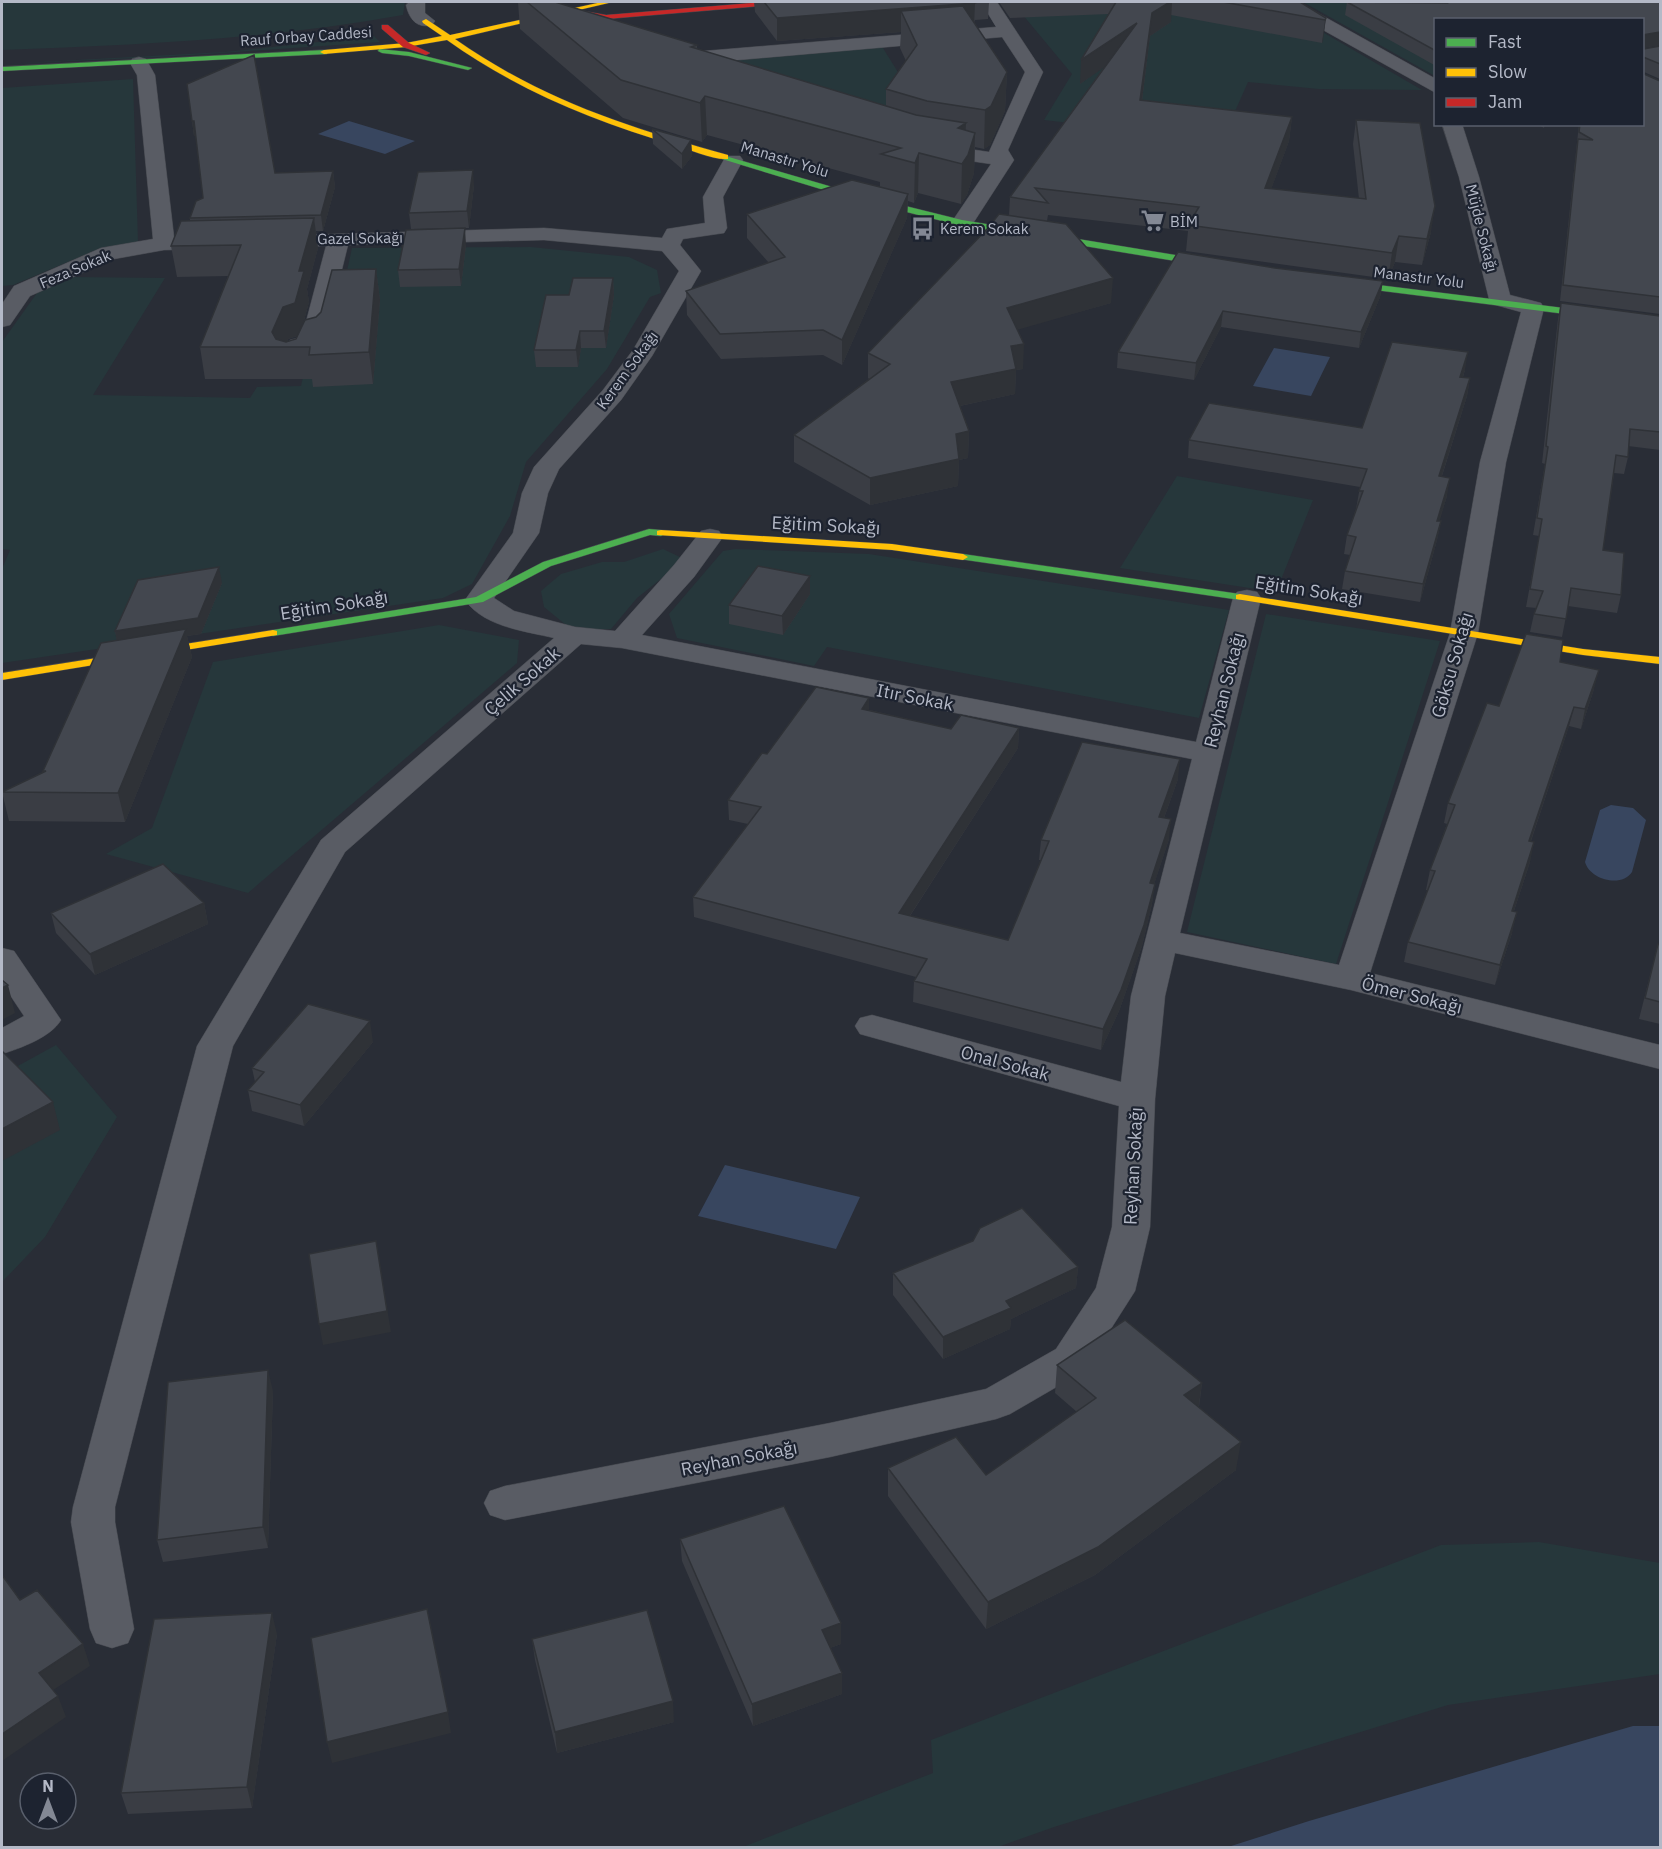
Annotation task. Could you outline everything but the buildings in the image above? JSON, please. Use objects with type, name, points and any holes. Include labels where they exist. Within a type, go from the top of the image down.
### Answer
[{"type":"street","points":[[417,2],[415,5],[417,15],[426,21]]},
{"type":"street","name":"Rauf Orbay Caddesi","points":[[2,69],[348,51],[406,45],[449,38],[609,2]]},
{"type":"street","points":[[572,11],[606,17],[785,2]]},
{"type":"street","points":[[989,2],[1034,72],[998,150],[1004,160]]},
{"type":"street","points":[[1286,2],[1434,86]]},
{"type":"street","name":"Rauf Orbay Caddesi","points":[[406,45],[379,28],[449,17]]},
{"type":"street","name":"Manastır Yolu","points":[[426,21],[527,87],[617,125],[850,195],[962,223],[1238,268]]},
{"type":"street","points":[[490,63],[487,48],[491,40],[503,30],[524,22]]},
{"type":"street","points":[[733,85],[712,78],[704,57],[1007,30]]},
{"type":"street","name":"Rauf Orbay Caddesi","points":[[2,56],[208,47],[279,40]]},
{"type":"street","points":[[406,45],[527,87]]},
{"type":"street","points":[[348,51],[409,54],[468,68]]},
{"type":"street","points":[[139,63],[146,75],[164,244],[234,242]]},
{"type":"street","name":"Müjde Sokağı","points":[[1453,126],[1469,177],[1500,299],[1533,308]]},
{"type":"street","points":[[913,145],[1004,160]]},
{"type":"street","points":[[669,245],[675,234],[716,228],[713,197],[733,160]]},
{"type":"street","points":[[962,223],[1004,160]]},
{"type":"street","name":"Gazel Sokağı","points":[[257,241],[544,234],[669,245]]},
{"type":"street","points":[[291,365],[298,345],[312,342],[339,238]]},
{"type":"street","name":"Feza Sokak","points":[[2,320],[12,291],[109,253],[164,244]]},
{"type":"street","name":"Kerem Sokağı","points":[[479,600],[526,533],[535,493],[548,467],[612,395],[644,351],[690,271],[669,245]]},
{"type":"street","name":"Manastır Yolu","points":[[1320,280],[1660,323]]},
{"type":"street","name":"Göksu Sokağı","points":[[1351,979],[1464,633],[1493,462],[1533,308]]},
{"type":"street","name":"Eğitim Sokağı","points":[[2,677],[479,600],[547,564],[649,532],[892,547],[1247,598],[1583,652],[1660,661]]},
{"type":"street","points":[[622,640],[684,571],[710,537]]},
{"type":"street","name":"Reyhan Sokağı","points":[[505,1503],[818,1442],[996,1403],[1070,1360],[1115,1291],[1131,1227],[1137,1099],[1148,996],[1247,598]]},
{"type":"street","points":[[479,600],[504,617],[575,635]]},
{"type":"street","name":"Çelik Sokak","points":[[112,1629],[93,1522],[94,1507],[214,1046],[332,847],[575,635],[622,640]]},
{"type":"street","name":"Itır Sokak","points":[[622,640],[1209,753]]},
{"type":"street","name":"Ömer Sokağı","points":[[1162,940],[1351,979],[1660,1057]]},
{"type":"street","points":[[2,959],[44,1020],[2,1042]]},
{"type":"street","name":"Onal Sokak","points":[[872,1026],[1137,1099]]},
{"type":"shaded area","points":[[2,2],[405,2],[403,15],[303,30],[153,43],[2,50]]},
{"type":"shaded area","points":[[1012,2],[1271,2],[1422,90],[1319,89],[1248,82],[1228,127],[1148,132],[1044,120],[1072,74]]},
{"type":"shaded area","points":[[1303,2],[1660,2],[1644,18],[1434,18],[1434,75]]},
{"type":"shaded area","points":[[374,36],[380,42],[161,57],[2,64],[225,52]]},
{"type":"shaded area","points":[[881,45],[906,85],[877,125],[724,73],[744,56]]},
{"type":"shaded area","points":[[133,79],[138,242],[99,249],[13,285],[2,286],[2,88]]},
{"type":"shaded area","points":[[531,247],[629,257],[657,270],[661,293],[650,297],[607,369],[526,462],[510,516],[472,584],[443,598],[2,663],[2,569],[10,550],[2,549],[2,342],[37,293],[69,277],[165,278],[93,395],[250,398],[257,387],[301,386],[309,349],[330,347],[352,248]]},
{"type":"shaded area","points":[[1177,476],[1313,500],[1276,592],[1120,568]]},
{"type":"shaded area","points":[[663,549],[682,558],[677,566],[637,598],[611,629],[571,629],[544,607],[541,591],[561,574],[602,562],[624,562]]},
{"type":"shaded area","points":[[735,549],[869,554],[1229,610],[1199,718],[827,647],[814,666],[677,638],[669,614],[723,551]]},
{"type":"shaded area","points":[[1266,614],[1440,641],[1336,964],[1187,932]]},
{"type":"shaded area","points":[[439,625],[519,640],[517,663],[248,893],[106,854],[152,828],[213,662]]},
{"type":"shaded area","points":[[56,1045],[117,1117],[45,1237],[2,1282],[5,1073]]},
{"type":"shaded area","points":[[1539,1542],[1660,1563],[1660,1674],[1448,1705],[1054,1827],[998,1847],[743,1847],[933,1773],[931,1740],[1441,1545]]},
{"type":"water","points":[[349,121],[415,141],[385,154],[318,134]]},
{"type":"water","points":[[1274,348],[1330,357],[1311,396],[1253,386]]},
{"type":"water","points":[[1611,805],[1633,808],[1646,820],[1632,872],[1621,880],[1614,881],[1599,877],[1588,868],[1585,862],[1600,810]]},
{"type":"water","points":[[725,1165],[860,1197],[836,1249],[698,1216]]},
{"type":"water","points":[[1633,1726],[1660,1726],[1660,1847],[1228,1847],[1309,1821]]},
{"type":"traffic: fast","points":[[382,51],[409,54],[468,68]]},
{"type":"traffic: fast","points":[[2,69],[324,52]]},
{"type":"traffic: fast","points":[[725,157],[850,195],[962,223],[1218,265]]},
{"type":"traffic: fast","points":[[1338,283],[1660,323]]},
{"type":"traffic: fast","points":[[273,633],[479,600],[547,564],[649,532],[661,533]]},
{"type":"traffic: fast","points":[[963,557],[1240,597]]},
{"type":"traffic: slow","points":[[406,45],[474,33],[609,2]]},
{"type":"traffic: slow","points":[[426,21],[487,64],[549,98],[624,127],[725,157]]},
{"type":"traffic: slow","points":[[324,52],[406,45]]},
{"type":"traffic: slow","points":[[661,533],[892,547],[963,557]]},
{"type":"traffic: slow","points":[[1240,597],[1583,652],[1660,661]]},
{"type":"traffic: slow","points":[[2,677],[273,633]]},
{"type":"traffic: jam","points":[[572,11],[606,17],[785,2]]},
{"type":"traffic: jam","points":[[385,27],[406,45],[426,53]]},
{"type":"place","name":"BİM","points":[[1152,221]]},
{"type":"place","name":"Kerem Sokak","points":[[922,228]]}]
